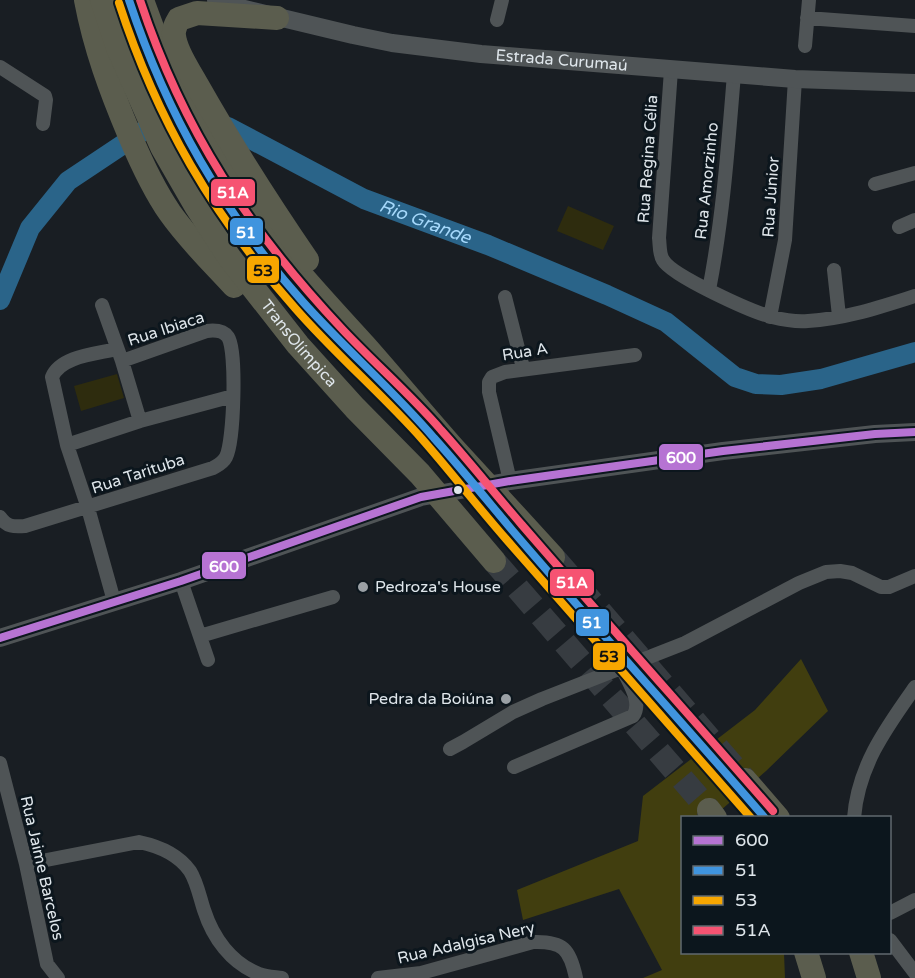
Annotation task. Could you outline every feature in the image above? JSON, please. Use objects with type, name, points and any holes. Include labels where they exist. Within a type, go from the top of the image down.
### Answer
[{"type":"highway","points":[[86,0],[93,37],[114,100],[137,153],[169,212],[189,238],[361,423],[386,440]]},
{"type":"highway","name":"TransOlímpica","points":[[102,0],[118,48],[162,147],[196,206],[246,280],[298,345],[420,474],[494,561]]},
{"type":"highway","points":[[142,0],[160,47],[196,101],[228,136],[264,196],[309,262],[352,316],[358,326],[364,346]]},
{"type":"highway","points":[[278,18],[197,12],[179,19],[173,32],[196,101],[204,137],[224,172],[260,224],[332,312],[553,557]]},
{"type":"highway","points":[[745,780],[776,816]]},
{"type":"highway","points":[[807,954],[814,978]]},
{"type":"highway","points":[[862,954],[869,978]]},
{"type":"street","name":"Estrada Curumaú","points":[[216,0],[278,18],[353,35],[447,50],[795,79],[915,83]]},
{"type":"street","points":[[497,20],[502,0]]},
{"type":"street","points":[[805,46],[809,0]]},
{"type":"street","points":[[807,18],[915,26]]},
{"type":"street","points":[[0,67],[45,96],[43,124]]},
{"type":"street","name":"Rua Regina Célia","points":[[671,70],[660,250],[663,260],[669,267],[709,290]]},
{"type":"street","name":"Rua Amorzinho","points":[[709,290],[724,197],[734,74]]},
{"type":"street","name":"Rua Júnior","points":[[770,317],[785,240],[795,79]]},
{"type":"street","points":[[875,184],[915,173]]},
{"type":"street","points":[[899,227],[915,220]]},
{"type":"street","points":[[834,270],[839,316]]},
{"type":"street","points":[[709,290],[770,317],[790,321],[808,321],[864,312],[915,296]]},
{"type":"street","points":[[505,297],[523,368]]},
{"type":"street","points":[[102,305],[140,421]]},
{"type":"street","name":"Rua Ibiaca","points":[[67,445],[52,377],[58,366],[68,361],[119,355],[214,330],[228,338],[234,363]]},
{"type":"street","name":"Rua A","points":[[510,481],[489,392],[489,382],[496,374],[523,368],[635,355]]},
{"type":"street","name":"Rua Tarituba","points":[[0,517],[8,525],[15,527],[88,507],[213,468],[222,463],[227,456],[230,443],[234,363]]},
{"type":"street","points":[[114,600],[88,507],[67,445],[140,421],[233,396]]},
{"type":"street","points":[[0,638],[114,600],[181,581],[421,498],[510,481],[723,451],[875,434],[915,432]]},
{"type":"street","points":[[450,749],[523,707],[685,643],[799,583],[826,572],[852,573],[881,587],[900,583],[915,576]]},
{"type":"street","points":[[181,581],[208,660]]},
{"type":"street","points":[[201,636],[333,597]]},
{"type":"street","points":[[514,767],[633,716],[637,709],[637,702],[622,668]]},
{"type":"street","points":[[854,816],[862,772],[878,740],[915,687]]},
{"type":"street","name":"Rua Jaime Barcelos","points":[[0,763],[26,864],[47,964],[58,978]]},
{"type":"street","points":[[26,864],[139,842],[158,846],[179,860],[190,872],[216,939],[228,954],[260,975],[282,978]]},
{"type":"street","points":[[891,913],[915,900]]},
{"type":"street","points":[[891,941],[915,973]]},
{"type":"street","name":"Rua Adalgisa Nery","points":[[378,978],[421,973],[533,942],[547,942],[559,946],[570,954],[576,978]]},
{"type":"street","points":[[41,978],[47,964]]},
{"type":"shaded area","points":[[568,206],[614,226],[603,250],[557,231]]},
{"type":"shaded area","points":[[117,374],[124,398],[81,411],[74,386]]},
{"type":"shaded area","points":[[801,659],[828,711],[766,771],[714,816],[681,816],[681,954],[784,954],[785,978],[643,978],[662,970],[619,889],[523,920],[517,890],[638,841],[643,796],[755,710]]},
{"type":"waterway","name":"Rio Grande","points":[[0,300],[30,228],[68,181],[149,127],[167,120],[189,119],[228,127],[364,199],[488,245],[666,322],[735,377],[756,384],[781,385],[821,379],[915,352]]},
{"type":"tunnel","points":[[553,557],[745,780]]},
{"type":"tunnel","points":[[494,561],[709,810]]},
{"type":"transit line","name":"51","points":[[129,0],[144,42],[179,122],[222,197],[274,268],[319,319],[418,420],[763,816]]},
{"type":"transit line","name":"51A","points":[[140,0],[157,48],[198,136],[222,177],[278,255],[343,330],[441,430],[773,811]]},
{"type":"transit line","name":"53","points":[[119,3],[151,87],[190,165],[213,202],[265,273],[310,325],[422,439],[506,539],[749,816]]},
{"type":"transit line","name":"600","points":[[0,638],[181,581],[421,497],[510,481],[723,451],[875,434],[915,432]]},
{"type":"place","name":"Pedroza's House","points":[[363,587]]},
{"type":"place","name":"Pedra da Boiúna","points":[[506,699]]}]
